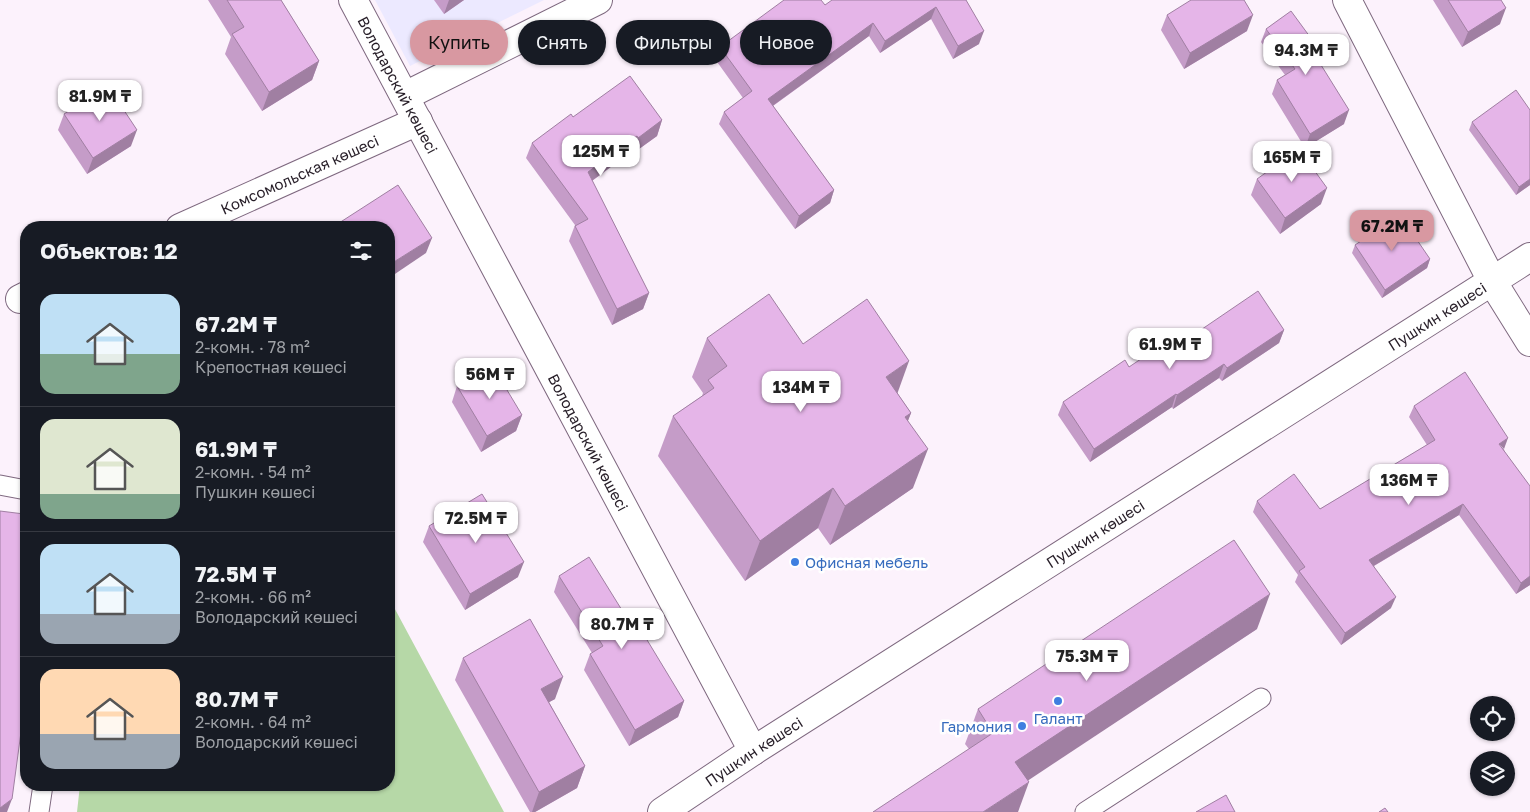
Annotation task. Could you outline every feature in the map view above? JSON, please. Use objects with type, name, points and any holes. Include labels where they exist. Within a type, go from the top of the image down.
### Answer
[{"type":"street","name":"Володарский көшесі","points":[[353,0],[753,751]]},
{"type":"street","points":[[405,96],[598,0]]},
{"type":"street","points":[[1347,0],[1492,281],[1530,342]]},
{"type":"street","name":"Комсомольская көшесі","points":[[196,221],[418,121]]},
{"type":"street","name":"Пушкин көшесі","points":[[662,812],[753,751],[1530,257]]},
{"type":"lane","points":[[0,485],[20,489]]},
{"type":"lane","points":[[1085,812],[1261,698]]},
{"type":"lane","points":[[39,812],[42,791]]},
{"type":"shaded area","points":[[375,0],[544,0],[503,20],[410,20],[410,65],[412,65],[410,66]]},
{"type":"green space","points":[[395,609],[504,812],[77,812],[79,791],[395,791]]},
{"type":"building","points":[[227,0],[281,0],[319,61],[269,92],[232,34],[244,27]]},
{"type":"building","points":[[784,0],[821,0],[825,5],[832,0],[966,0],[984,31],[958,46],[936,7],[885,41],[873,23],[832,53],[832,20],[757,20]]},
{"type":"building","points":[[1191,0],[1244,0],[1253,15],[1190,53],[1167,15]]},
{"type":"building","points":[[1448,0],[1501,0],[1506,8],[1468,32]]},
{"type":"building","points":[[1291,11],[1313,41],[1308,44],[1349,110],[1310,134],[1277,80],[1295,69],[1266,29]]},
{"type":"building","points":[[740,32],[740,65],[815,65],[768,99],[834,190],[799,216],[724,112],[752,91],[730,61],[730,40]]},
{"type":"building","points":[[630,76],[662,120],[588,172],[649,293],[617,309],[575,226],[588,219],[532,143],[571,114],[573,117]]},
{"type":"building","points":[[108,86],[137,130],[93,158],[64,114]]},
{"type":"building","points":[[1516,90],[1530,110],[1530,179],[1519,187],[1472,122]]},
{"type":"building","points":[[1299,149],[1327,188],[1285,218],[1257,179]]},
{"type":"building","points":[[398,185],[432,238],[395,261],[395,221],[342,221]]},
{"type":"building","points":[[1400,215],[1430,259],[1385,290],[1355,245]]},
{"type":"building","points":[[1258,291],[1284,330],[1227,368],[1224,364],[1176,394],[1094,449],[1063,402],[1125,360],[1129,367],[1181,332],[1186,340]]},
{"type":"building","points":[[769,294],[803,344],[867,299],[909,361],[886,377],[911,413],[905,417],[928,449],[845,506],[833,488],[760,541],[673,416],[714,388],[708,380],[727,366],[707,338]]},
{"type":"building","points":[[492,365],[522,415],[487,436],[457,386]]},
{"type":"building","points":[[1465,372],[1508,438],[1499,444],[1530,486],[1530,576],[1521,583],[1463,504],[1369,560],[1396,597],[1345,633],[1299,571],[1305,567],[1257,501],[1294,474],[1320,509],[1435,440],[1414,406]]},
{"type":"building","points":[[482,494],[524,562],[470,594],[429,526]]},
{"type":"building","points":[[0,511],[20,514],[20,740],[12,799],[0,808]]},
{"type":"building","points":[[1234,540],[1270,594],[1015,762],[1029,782],[983,812],[873,812],[993,733],[978,709]]},
{"type":"building","points":[[589,557],[633,628],[638,625],[684,701],[635,730],[590,654],[603,646],[559,576]]},
{"type":"building","points":[[530,619],[563,677],[541,689],[585,766],[539,792],[463,658]]},
{"type":"building","points":[[1226,795],[1235,812],[1196,812]]},
{"type":"building","points":[[1385,808],[1388,812],[1379,812]]},
{"type":"place","name":"Офисная мебель","points":[[795,562]]},
{"type":"place","name":"Галант","points":[[1058,701]]},
{"type":"place","name":"Гармония","points":[[1022,726]]}]
